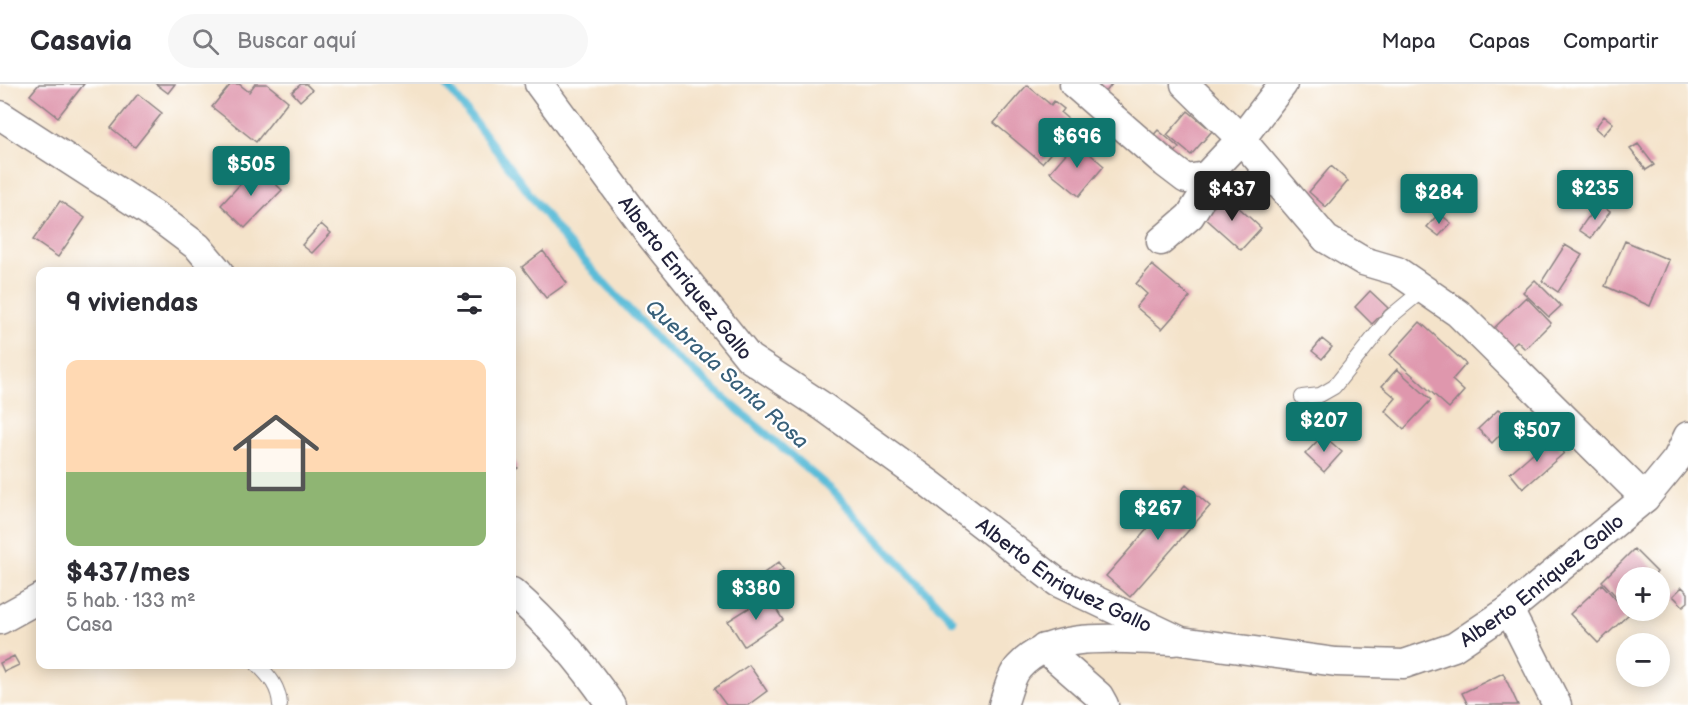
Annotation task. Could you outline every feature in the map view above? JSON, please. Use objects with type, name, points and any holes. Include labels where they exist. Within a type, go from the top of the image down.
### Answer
[{"type":"street","name":"Alberto Enriquez Gallo","points":[[539,84],[651,236],[749,358],[876,445],[1057,582],[1181,641],[1336,662],[1404,664],[1454,647],[1509,610],[1645,498],[1677,459],[1688,436]]},
{"type":"street","points":[[1074,84],[1186,179],[1206,176]]},
{"type":"street","points":[[1185,84],[1241,139],[1326,239],[1363,261],[1397,271],[1458,313],[1645,498]]},
{"type":"street","points":[[1161,241],[1190,216],[1203,195],[1206,176],[1241,139],[1283,84]]},
{"type":"street","points":[[4,123],[162,220],[198,247],[215,267]]},
{"type":"street","points":[[516,596],[586,669],[611,705]]},
{"type":"street","points":[[0,620],[36,600]]},
{"type":"street","points":[[1509,610],[1557,705]]},
{"type":"street","points":[[1003,705],[1018,667],[1044,648],[1074,639],[1181,641]]},
{"type":"street","points":[[1044,648],[1099,696],[1104,705]]},
{"type":"lane","points":[[1302,397],[1320,395],[1335,387],[1390,317],[1424,290]]},
{"type":"lane","points":[[262,669],[279,693],[280,705]]},
{"type":"building","points":[[39,84],[84,84],[58,117],[30,95]]},
{"type":"building","points":[[156,84],[175,84],[168,93]]},
{"type":"building","points":[[231,84],[239,84],[249,92],[255,84],[267,84],[288,101],[256,142],[212,107]]},
{"type":"building","points":[[301,84],[306,84],[312,90],[300,101],[292,92]]},
{"type":"building","points":[[1097,84],[1112,84],[1106,92]]},
{"type":"building","points":[[1027,85],[1051,105],[1054,101],[1064,109],[1061,113],[1075,125],[1042,163],[994,123]]},
{"type":"building","points":[[138,94],[162,113],[135,147],[111,128]]},
{"type":"building","points":[[1188,111],[1212,131],[1191,155],[1167,135]]},
{"type":"building","points":[[1604,116],[1613,123],[1603,135],[1595,128]]},
{"type":"building","points":[[1158,130],[1179,148],[1171,157],[1150,139]]},
{"type":"building","points":[[1076,142],[1104,166],[1079,196],[1050,172]]},
{"type":"building","points":[[1638,144],[1654,165],[1646,170],[1630,149]]},
{"type":"building","points":[[257,166],[282,190],[245,228],[221,205]]},
{"type":"building","points":[[1331,166],[1348,181],[1326,207],[1309,192]]},
{"type":"building","points":[[1223,193],[1261,228],[1241,250],[1203,216]]},
{"type":"building","points":[[60,201],[85,218],[58,257],[33,240]]},
{"type":"building","points":[[1598,203],[1610,212],[1591,238],[1579,230]]},
{"type":"building","points":[[1439,213],[1451,223],[1439,236],[1427,227]]},
{"type":"building","points":[[321,224],[331,233],[312,253],[302,245]]},
{"type":"building","points":[[1625,241],[1669,260],[1650,306],[1605,286]]},
{"type":"building","points":[[1565,245],[1582,255],[1558,292],[1542,281]]},
{"type":"building","points":[[543,251],[567,283],[546,298],[522,267]]},
{"type":"building","points":[[1152,265],[1190,297],[1162,329],[1136,307],[1147,294],[1136,284]]},
{"type":"building","points":[[1535,280],[1561,306],[1549,317],[1523,292]]},
{"type":"building","points":[[1370,291],[1388,308],[1372,324],[1355,307]]},
{"type":"building","points":[[1526,297],[1551,323],[1525,349],[1517,341],[1509,348],[1492,330]]},
{"type":"building","points":[[1420,322],[1466,364],[1452,380],[1464,391],[1449,408],[1390,355]]},
{"type":"building","points":[[1322,339],[1332,347],[1322,359],[1312,351]]},
{"type":"building","points":[[1397,369],[1431,400],[1404,429],[1385,411],[1396,398],[1382,386]]},
{"type":"building","points":[[1499,409],[1512,422],[1492,443],[1478,429]]},
{"type":"building","points":[[1323,435],[1342,452],[1324,472],[1305,454]]},
{"type":"building","points":[[1550,438],[1564,453],[1523,489],[1510,473]]},
{"type":"building","points":[[1186,485],[1210,506],[1130,597],[1106,576]]},
{"type":"building","points":[[1634,549],[1652,567],[1616,567]]},
{"type":"building","points":[[779,562],[784,569],[768,579],[764,573]]},
{"type":"building","points":[[1616,567],[1616,596],[1602,581]]},
{"type":"building","points":[[1602,584],[1616,600],[1616,621],[1622,621],[1598,643],[1570,614]]},
{"type":"building","points":[[1682,587],[1688,593],[1688,602],[1683,606],[1673,596]]},
{"type":"building","points":[[768,596],[783,620],[744,646],[728,621]]},
{"type":"building","points":[[14,656],[19,665],[4,672],[0,663]]},
{"type":"building","points":[[749,665],[767,691],[748,705],[726,705],[714,689]]},
{"type":"building","points":[[1503,673],[1518,705],[1468,705],[1462,693]]},
{"type":"waterway","name":"Quebrada Santa Rosa","points":[[446,84],[564,239],[659,342],[834,492],[953,621]]}]
